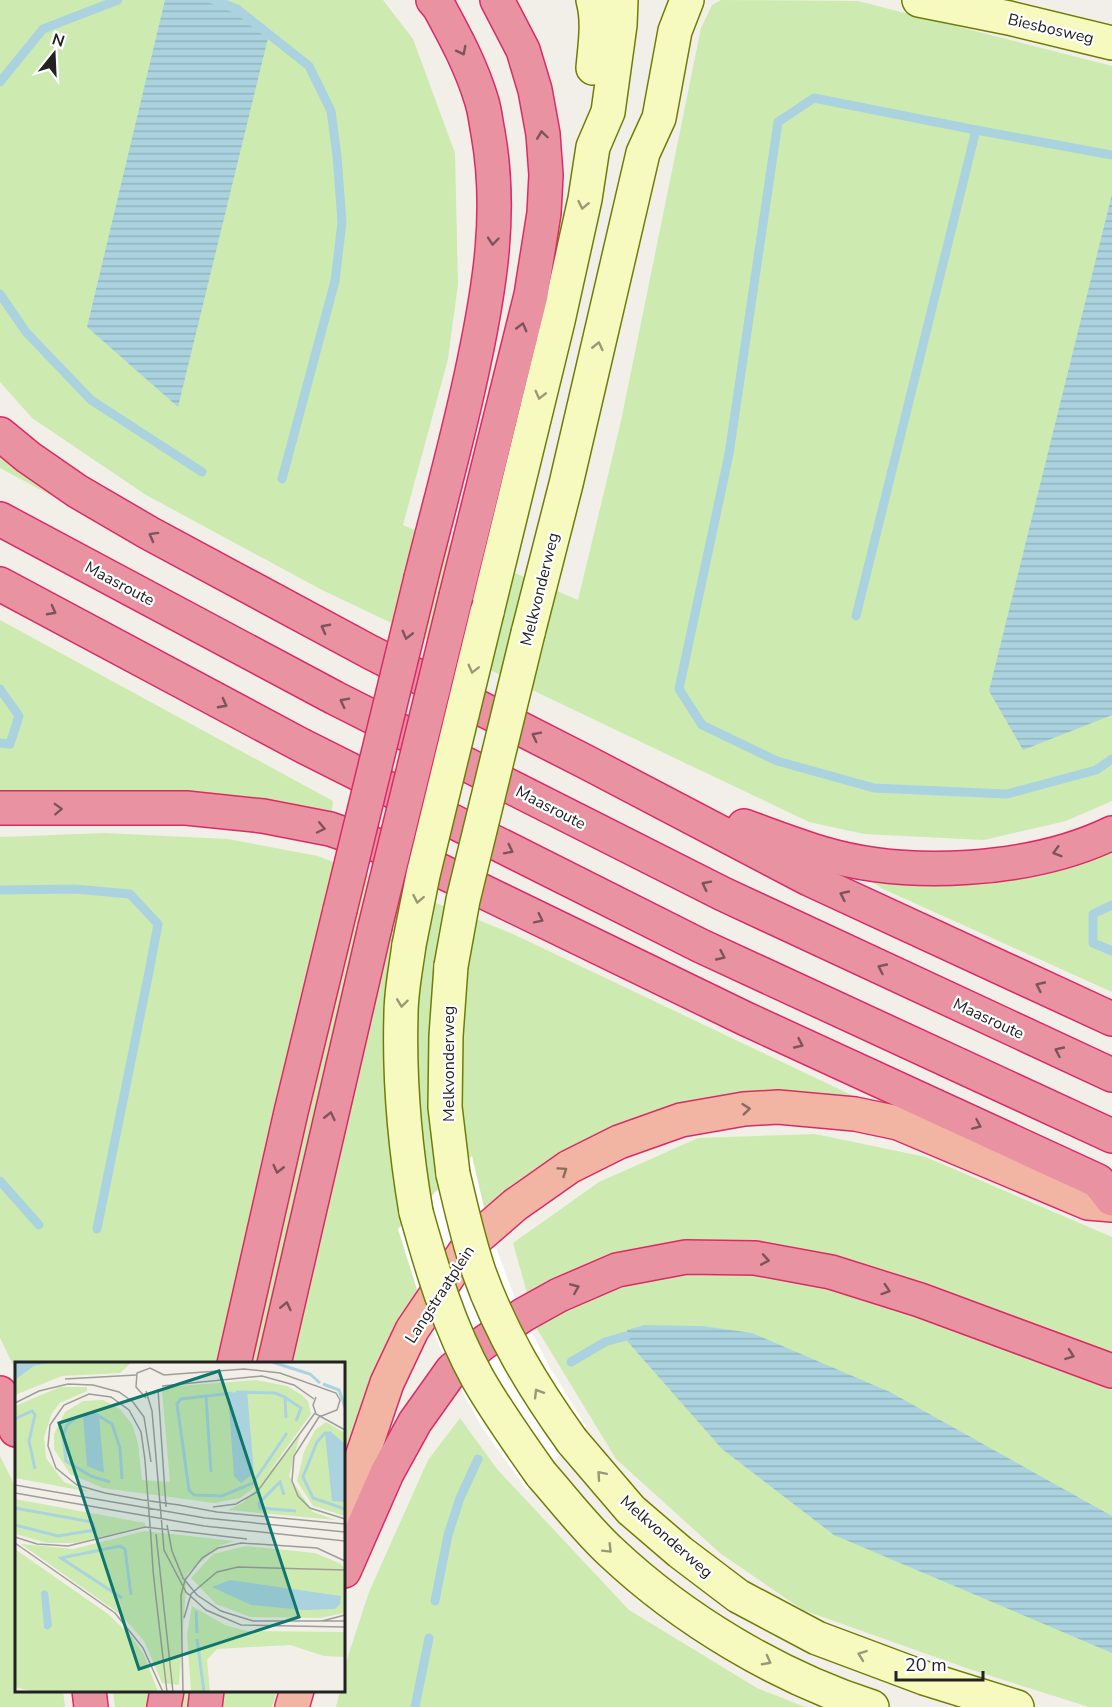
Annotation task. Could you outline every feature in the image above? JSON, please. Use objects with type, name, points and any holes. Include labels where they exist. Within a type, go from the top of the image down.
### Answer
[{"type":"highway","points":[[234,1362],[291,1112],[464,410],[490,276],[495,220],[492,156],[482,104],[467,60],[433,0]]},
{"type":"highway","points":[[274,1362],[375,927],[531,295],[544,203],[546,175],[543,134],[535,90],[523,50],[497,0]]},
{"type":"highway","points":[[0,434],[28,457],[77,491],[148,533],[370,652],[809,879],[1112,1019]]},
{"type":"highway","name":"Maasroute","points":[[0,519],[335,698],[702,883],[1112,1075]]},
{"type":"highway","points":[[0,584],[301,745],[701,946],[1112,1136]]},
{"type":"highway","points":[[588,763],[709,814],[823,854],[892,866],[944,869],[1010,862],[1054,853],[1112,833]]},
{"type":"highway","points":[[0,808],[186,808],[263,816],[330,830],[414,858],[746,1019],[1098,1181],[1112,1198]]},
{"type":"highway","name":"Langstraatplein","points":[[345,1507],[387,1383],[412,1330],[470,1244],[515,1205],[569,1167],[619,1142],[681,1120],[744,1109],[778,1107],[855,1114],[898,1123],[994,1161],[1088,1203],[1112,1205]]},
{"type":"highway","points":[[345,1569],[398,1452],[415,1422],[452,1370],[482,1344],[523,1315],[559,1295],[617,1270],[686,1257],[755,1258],[831,1272],[920,1300],[1112,1371]]},
{"type":"highway","points":[[0,1393],[15,1428]]},
{"type":"highway","points":[[89,1692],[91,1707]]},
{"type":"highway","points":[[164,1707],[167,1692]]},
{"type":"highway","points":[[204,1707],[207,1692]]},
{"type":"highway","points":[[292,1707],[296,1692]]},
{"type":"main road","points":[[593,0],[597,33],[589,110],[593,147]]},
{"type":"main road","points":[[621,0],[620,26],[608,112],[593,147],[585,198],[558,321],[423,875],[409,945],[400,1012],[402,1089],[408,1163],[416,1212],[432,1269],[452,1324],[477,1377],[507,1427],[541,1474],[610,1551],[657,1592],[729,1641],[789,1673],[872,1707]]},
{"type":"main road","name":"Melkvonderweg","points":[[644,153],[642,118],[662,0]]},
{"type":"main road","name":"Melkvonderweg","points":[[687,0],[675,31],[659,118],[644,153],[566,484],[463,900],[451,966],[446,1036],[445,1107],[453,1174],[476,1262],[497,1317],[534,1386],[572,1441],[631,1510],[680,1552],[738,1596],[817,1638],[924,1678],[1017,1707]]},
{"type":"main road","name":"Biesbosweg","points":[[919,0],[1009,18],[1112,43]]},
{"type":"green space","points":[[0,0],[383,0],[413,39],[455,153],[458,284],[448,359],[403,525],[578,600],[621,421],[701,28],[712,5],[721,0],[858,1],[1112,66],[1112,801],[1066,821],[984,840],[864,834],[809,822],[320,589],[146,495],[32,418],[0,382]]},
{"type":"green space","points":[[0,454],[52,496],[0,468]]},
{"type":"green space","points":[[0,620],[333,801],[331,820],[0,793]]},
{"type":"green space","points":[[105,833],[228,839],[318,856],[513,934],[862,1100],[661,1110],[573,1146],[493,1207],[345,1474],[345,1362],[15,1362],[15,1369],[0,1338],[0,837]]},
{"type":"green space","points":[[1112,845],[1112,992],[883,889],[858,873]]},
{"type":"green space","points":[[815,1134],[926,1157],[1112,1237],[1112,1707],[1089,1707],[969,1669],[803,1610],[721,1554],[616,1459],[537,1329],[513,1243],[599,1182],[698,1138]]},
{"type":"green space","points":[[460,1418],[497,1469],[629,1610],[757,1688],[805,1707],[336,1707],[340,1692],[345,1692],[345,1665],[369,1592],[428,1460]]},
{"type":"green space","points":[[0,1456],[15,1486],[15,1692],[63,1692],[65,1707],[0,1707]]},
{"type":"green space","points":[[113,1692],[277,1692],[272,1707],[115,1707]]},
{"type":"water","points":[[165,0],[214,0],[237,9],[269,34],[178,407],[87,327]]},
{"type":"water","points":[[1112,194],[1112,715],[1023,750],[989,691]]},
{"type":"water","points":[[644,1325],[702,1326],[752,1333],[890,1392],[1112,1516],[1112,1653],[834,1535],[722,1449],[627,1341],[627,1330]]},
{"type":"pier","points":[[472,1156],[489,1229],[516,1301],[549,1366],[586,1426],[527,1490],[483,1429],[446,1362],[419,1296],[398,1229]]},
{"type":"waterway","points":[[0,82],[43,29],[118,0]]},
{"type":"waterway","points":[[214,0],[237,9],[309,66],[331,111],[342,222],[335,281],[282,479]]},
{"type":"waterway","points":[[856,616],[976,130],[814,98],[778,122],[729,454],[679,689],[702,725],[777,761],[874,788],[1007,794],[1096,770],[1112,759]]},
{"type":"waterway","points":[[976,130],[1112,155]]},
{"type":"waterway","points":[[0,294],[26,332],[91,400],[202,472]]},
{"type":"waterway","points":[[0,689],[19,716],[10,744],[0,743]]},
{"type":"waterway","points":[[0,890],[74,889],[130,894],[158,924],[97,1229]]},
{"type":"waterway","points":[[1112,905],[1093,914],[1093,943],[1112,951]]},
{"type":"waterway","points":[[0,1181],[39,1225]]},
{"type":"waterway","points":[[571,1362],[605,1342],[626,1336]]},
{"type":"waterway","points":[[435,1601],[448,1535],[460,1498],[478,1459]]},
{"type":"waterway","points":[[415,1707],[429,1638]]}]
